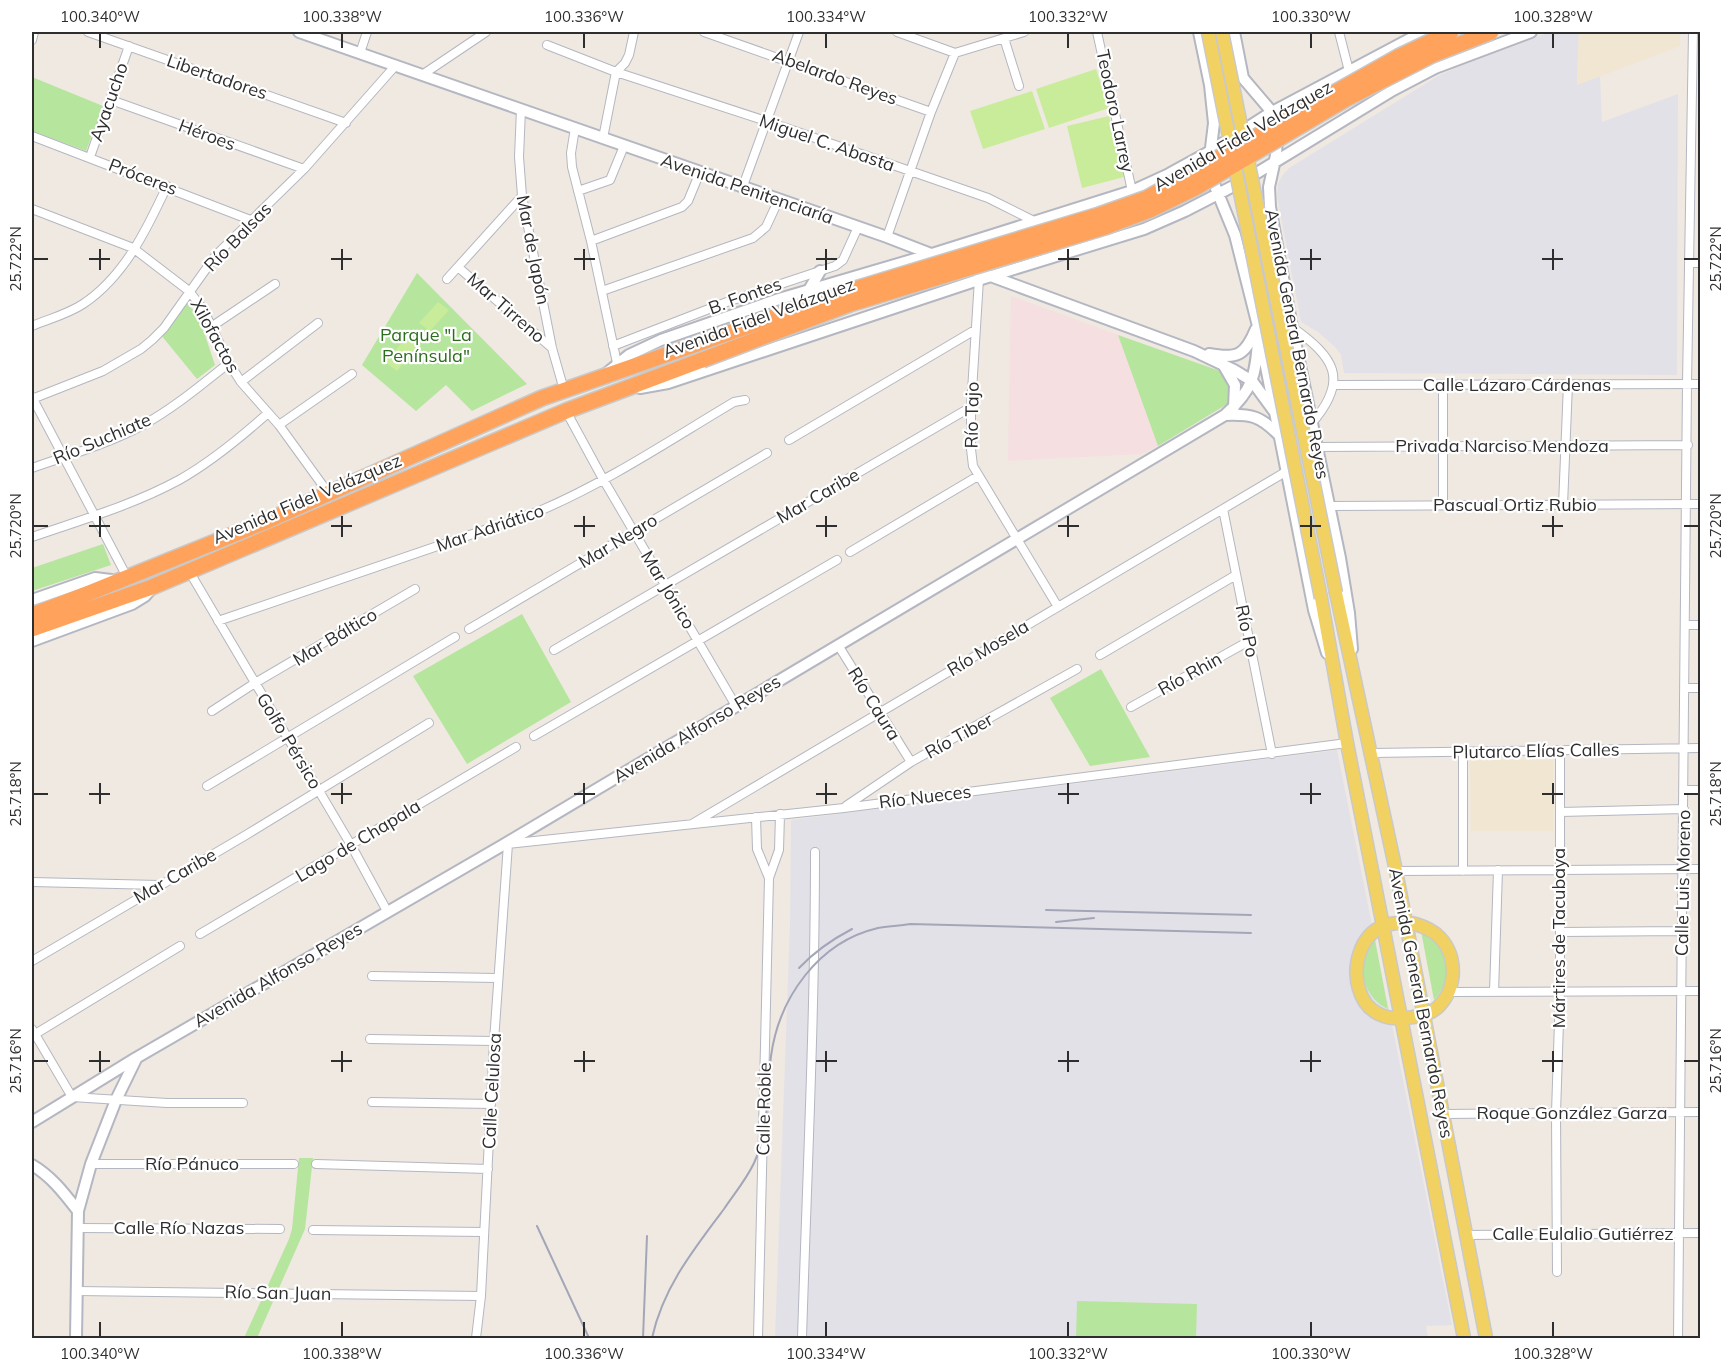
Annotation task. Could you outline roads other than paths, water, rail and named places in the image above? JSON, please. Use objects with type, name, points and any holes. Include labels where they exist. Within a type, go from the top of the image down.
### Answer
[{"type":"highway","name":"Avenida Fidel Velázquez","points":[[32,629],[123,579],[329,494],[496,418],[564,390],[842,293],[1099,215],[1147,198],[1378,68],[1452,32]]},
{"type":"highway","name":"Avenida Fidel Velázquez","points":[[32,615],[64,611],[152,587],[622,389],[850,304],[1105,227],[1143,213],[1195,188],[1262,147],[1366,89],[1432,55],[1491,32]]},
{"type":"main road","name":"Avenida General Bernardo Reyes","points":[[1208,32],[1321,597],[1347,743],[1464,1338]]},
{"type":"main road","name":"Avenida General Bernardo Reyes","points":[[1222,32],[1336,593],[1396,871],[1486,1338]]},
{"type":"main road","points":[[1406,922],[1422,926],[1436,934],[1446,946],[1453,969],[1449,992],[1435,1010],[1424,1015],[1402,1020],[1381,1017],[1370,1008],[1361,995],[1356,979],[1356,962],[1370,935],[1383,926],[1406,922]]},
{"type":"street","points":[[32,40],[34,32]]},
{"type":"street","name":"Libertadores","points":[[88,32],[346,123]]},
{"type":"street","name":"Avenida Penitenciaría","points":[[298,32],[887,237],[1194,351],[1252,381],[1274,411]]},
{"type":"street","points":[[360,53],[368,32]]},
{"type":"street","points":[[422,75],[486,32]]},
{"type":"street","points":[[603,138],[616,72],[629,55],[634,32]]},
{"type":"street","name":"Abelardo Reyes","points":[[704,32],[931,112]]},
{"type":"street","points":[[742,186],[799,32]]},
{"type":"street","points":[[897,32],[955,53],[1024,32]]},
{"type":"street","name":"Teodoro Larrey","points":[[1097,32],[1132,191]]},
{"type":"street","name":"Avenida General Bernardo Reyes","points":[[1199,32],[1210,85],[1214,123],[1210,174],[1235,235],[1258,330],[1314,610],[1334,671]]},
{"type":"street","points":[[1234,32],[1243,78],[1272,112]]},
{"type":"street","points":[[1339,32],[1349,72]]},
{"type":"street","points":[[605,375],[629,355],[661,340],[809,290],[1132,191],[1211,152],[1272,112],[1423,32]]},
{"type":"street","points":[[622,389],[668,383],[979,279],[1144,229],[1217,195],[1393,90],[1435,68],[1531,32]]},
{"type":"street","name":"Calle Luis Moreno","points":[[1678,1338],[1687,384],[1696,140],[1693,32]]},
{"type":"street","points":[[1004,38],[1019,86]]},
{"type":"street","name":"Miguel C. Abasta","points":[[547,45],[616,72],[988,198],[1034,221]]},
{"type":"street","name":"Ayacucho","points":[[90,157],[129,46]]},
{"type":"street","points":[[887,237],[931,112],[955,53]]},
{"type":"street","name":"Río Balsas","points":[[32,398],[103,371],[141,349],[164,328],[189,291],[223,248],[304,170],[396,65]]},
{"type":"street","points":[[1210,85],[1220,91],[1231,91],[1243,78]]},
{"type":"street","points":[[1318,89],[1312,103],[1314,114],[1321,122],[1335,126]]},
{"type":"street","name":"Héroes","points":[[111,100],[304,170]]},
{"type":"street","name":"Mar de Japón","points":[[521,109],[519,157],[522,196],[552,348],[564,390]]},
{"type":"street","name":"Avenida General Bernardo Reyes","points":[[1272,112],[1278,131],[1269,196],[1273,226],[1349,613],[1353,668]]},
{"type":"street","points":[[575,128],[571,159],[617,363]]},
{"type":"street","name":"Próceres","points":[[32,136],[253,221]]},
{"type":"street","points":[[578,191],[610,180],[624,146]]},
{"type":"street","points":[[591,241],[682,207],[688,201],[700,172]]},
{"type":"street","points":[[1156,179],[1166,184],[1173,197],[1173,208],[1163,220]]},
{"type":"street","points":[[32,326],[68,313],[97,294],[117,273],[151,220],[166,186]]},
{"type":"street","points":[[447,279],[522,196]]},
{"type":"street","points":[[602,291],[753,238],[766,227],[779,199]]},
{"type":"street","name":"Xilofactos","points":[[32,209],[133,248],[189,291],[203,309],[229,363],[241,382],[279,425],[329,494]]},
{"type":"street","points":[[1235,235],[1239,224],[1250,218],[1269,220],[1273,226]]},
{"type":"street","name":"B. Fontes","points":[[613,346],[727,302],[835,266],[841,262],[858,227]]},
{"type":"street","points":[[984,238],[982,250],[986,262],[994,270],[1004,273]]},
{"type":"street","points":[[907,260],[919,262],[932,273],[935,285],[932,296]]},
{"type":"street","points":[[1690,263],[1701,263]]},
{"type":"street","name":"Mar Tirreno","points":[[459,268],[552,348]]},
{"type":"street","points":[[809,290],[820,271]]},
{"type":"street","name":"Río Tajo","points":[[979,279],[971,407],[971,458],[978,476],[1058,607]]},
{"type":"street","points":[[211,327],[275,284]]},
{"type":"street","points":[[241,382],[318,323]]},
{"type":"street","points":[[1292,327],[1321,350],[1330,366],[1334,385],[1327,405],[1312,423]]},
{"type":"street","points":[[789,440],[975,330]]},
{"type":"street","name":"Avenida Penitenciaría","points":[[1194,351],[1224,356],[1238,355],[1248,347],[1258,330]]},
{"type":"street","name":"Avenida Alfonso Reyes","points":[[32,1122],[136,1058],[505,844],[1229,412],[1247,392],[1252,381],[1258,330]]},
{"type":"street","name":"Río Suchiate","points":[[32,468],[120,436],[162,414],[229,363]]},
{"type":"street","points":[[1224,365],[1235,385],[1229,412],[1256,417],[1280,435]]},
{"type":"street","points":[[279,425],[352,374]]},
{"type":"street","points":[[1563,505],[1568,384]]},
{"type":"street","name":"Calle Lázaro Cárdenas","points":[[1334,385],[1701,384]]},
{"type":"street","points":[[1443,385],[1443,505]]},
{"type":"street","points":[[32,398],[94,515],[123,579],[95,578],[32,600]]},
{"type":"street","name":"Mar Adriático","points":[[218,621],[561,502],[734,402],[745,400]]},
{"type":"street","name":"Mar Caribe","points":[[554,650],[971,407]]},
{"type":"street","name":"Mar Jónico","points":[[566,411],[633,532],[735,706]]},
{"type":"street","points":[[32,537],[94,515],[181,479],[224,450],[268,413]]},
{"type":"street","name":"Privada Narciso Mendoza","points":[[1317,447],[1688,445]]},
{"type":"street","name":"Mar Negro","points":[[469,629],[767,453]]},
{"type":"street","name":"Río Mosela","points":[[689,825],[1287,471]]},
{"type":"street","points":[[850,552],[978,476]]},
{"type":"street","name":"Pascual Ortiz Rubio","points":[[1329,506],[1701,504]]},
{"type":"street","name":"Río Po","points":[[1223,509],[1272,753]]},
{"type":"street","points":[[534,736],[837,560]]},
{"type":"street","name":"Golfo Pérsico","points":[[189,571],[351,845],[387,911]]},
{"type":"street","points":[[1100,655],[1236,575]]},
{"type":"street","points":[[32,641],[139,601],[152,587]]},
{"type":"street","name":"Mar Báltico","points":[[212,711],[255,683],[415,589]]},
{"type":"street","points":[[1686,625],[1701,625]]},
{"type":"street","points":[[207,786],[455,637]]},
{"type":"street","name":"Río Rhin","points":[[1131,707],[1249,641]]},
{"type":"street","name":"Río Caura","points":[[838,645],[911,762]]},
{"type":"street","name":"Río Tiber","points":[[844,808],[911,762],[1077,669]]},
{"type":"street","points":[[1685,688],[1701,688]]},
{"type":"street","name":"Mar Caribe","points":[[32,961],[429,723]]},
{"type":"street","name":"Río Nueces","points":[[505,844],[844,808],[1347,743]]},
{"type":"street","name":"Lago de Chapala","points":[[200,934],[516,747]]},
{"type":"street","name":"Plutarco Elías Calles","points":[[1372,753],[1701,748]]},
{"type":"street","name":"Mártires de Tacubaya","points":[[1557,1272],[1556,1113],[1560,991],[1560,751]]},
{"type":"street","points":[[1462,871],[1463,752]]},
{"type":"street","points":[[1684,790],[1701,790]]},
{"type":"street","points":[[1560,812],[1684,809]]},
{"type":"street","name":"Calle Roble","points":[[758,1338],[769,879],[779,850],[780,814]]},
{"type":"street","name":"Calle Roble","points":[[756,817],[757,849],[769,879]]},
{"type":"street","name":"Calle Celulosa","points":[[476,1338],[481,1296],[505,844]]},
{"type":"street","points":[[802,1338],[811,1020],[815,965],[815,852]]},
{"type":"street","points":[[1396,871],[1701,868]]},
{"type":"street","points":[[1494,992],[1498,870]]},
{"type":"street","points":[[32,882],[159,885]]},
{"type":"street","points":[[1560,932],[1683,931]]},
{"type":"street","points":[[180,946],[33,1033],[72,1097],[243,1103]]},
{"type":"street","points":[[372,976],[498,978]]},
{"type":"street","points":[[1449,992],[1701,991]]},
{"type":"street","points":[[370,1039],[494,1041]]},
{"type":"street","points":[[76,1338],[78,1211],[91,1164],[116,1100],[136,1058]]},
{"type":"street","points":[[372,1102],[491,1104]]},
{"type":"street","name":"Roque González Garza","points":[[1443,1114],[1701,1112]]},
{"type":"street","name":"Río Pánuco","points":[[91,1164],[294,1164]]},
{"type":"street","points":[[316,1164],[488,1169]]},
{"type":"street","points":[[32,1165],[55,1183],[78,1211]]},
{"type":"street","name":"Calle Río Nazas","points":[[77,1228],[280,1229]]},
{"type":"street","points":[[313,1230],[484,1232]]},
{"type":"street","name":"Calle Eulalio Gutiérrez","points":[[1466,1235],[1701,1233]]},
{"type":"street","name":"Río San Juan","points":[[76,1291],[481,1296]]},
{"type":"railway","points":[[1046,910],[1251,915]]},
{"type":"railway","points":[[1056,922],[1094,918]]},
{"type":"railway","points":[[652,1338],[657,1320],[680,1270],[740,1187],[754,1163],[763,1137],[775,1034],[783,1014],[805,976],[820,959],[837,946],[857,935],[878,928],[910,924],[1251,933]]},
{"type":"railway","points":[[799,968],[824,946],[852,929]]},
{"type":"railway","points":[[537,1226],[589,1338]]},
{"type":"railway","points":[[643,1338],[647,1236]]},
{"type":"park label","name":"Parque \"La Península\"","points":[[426,345]]}]
